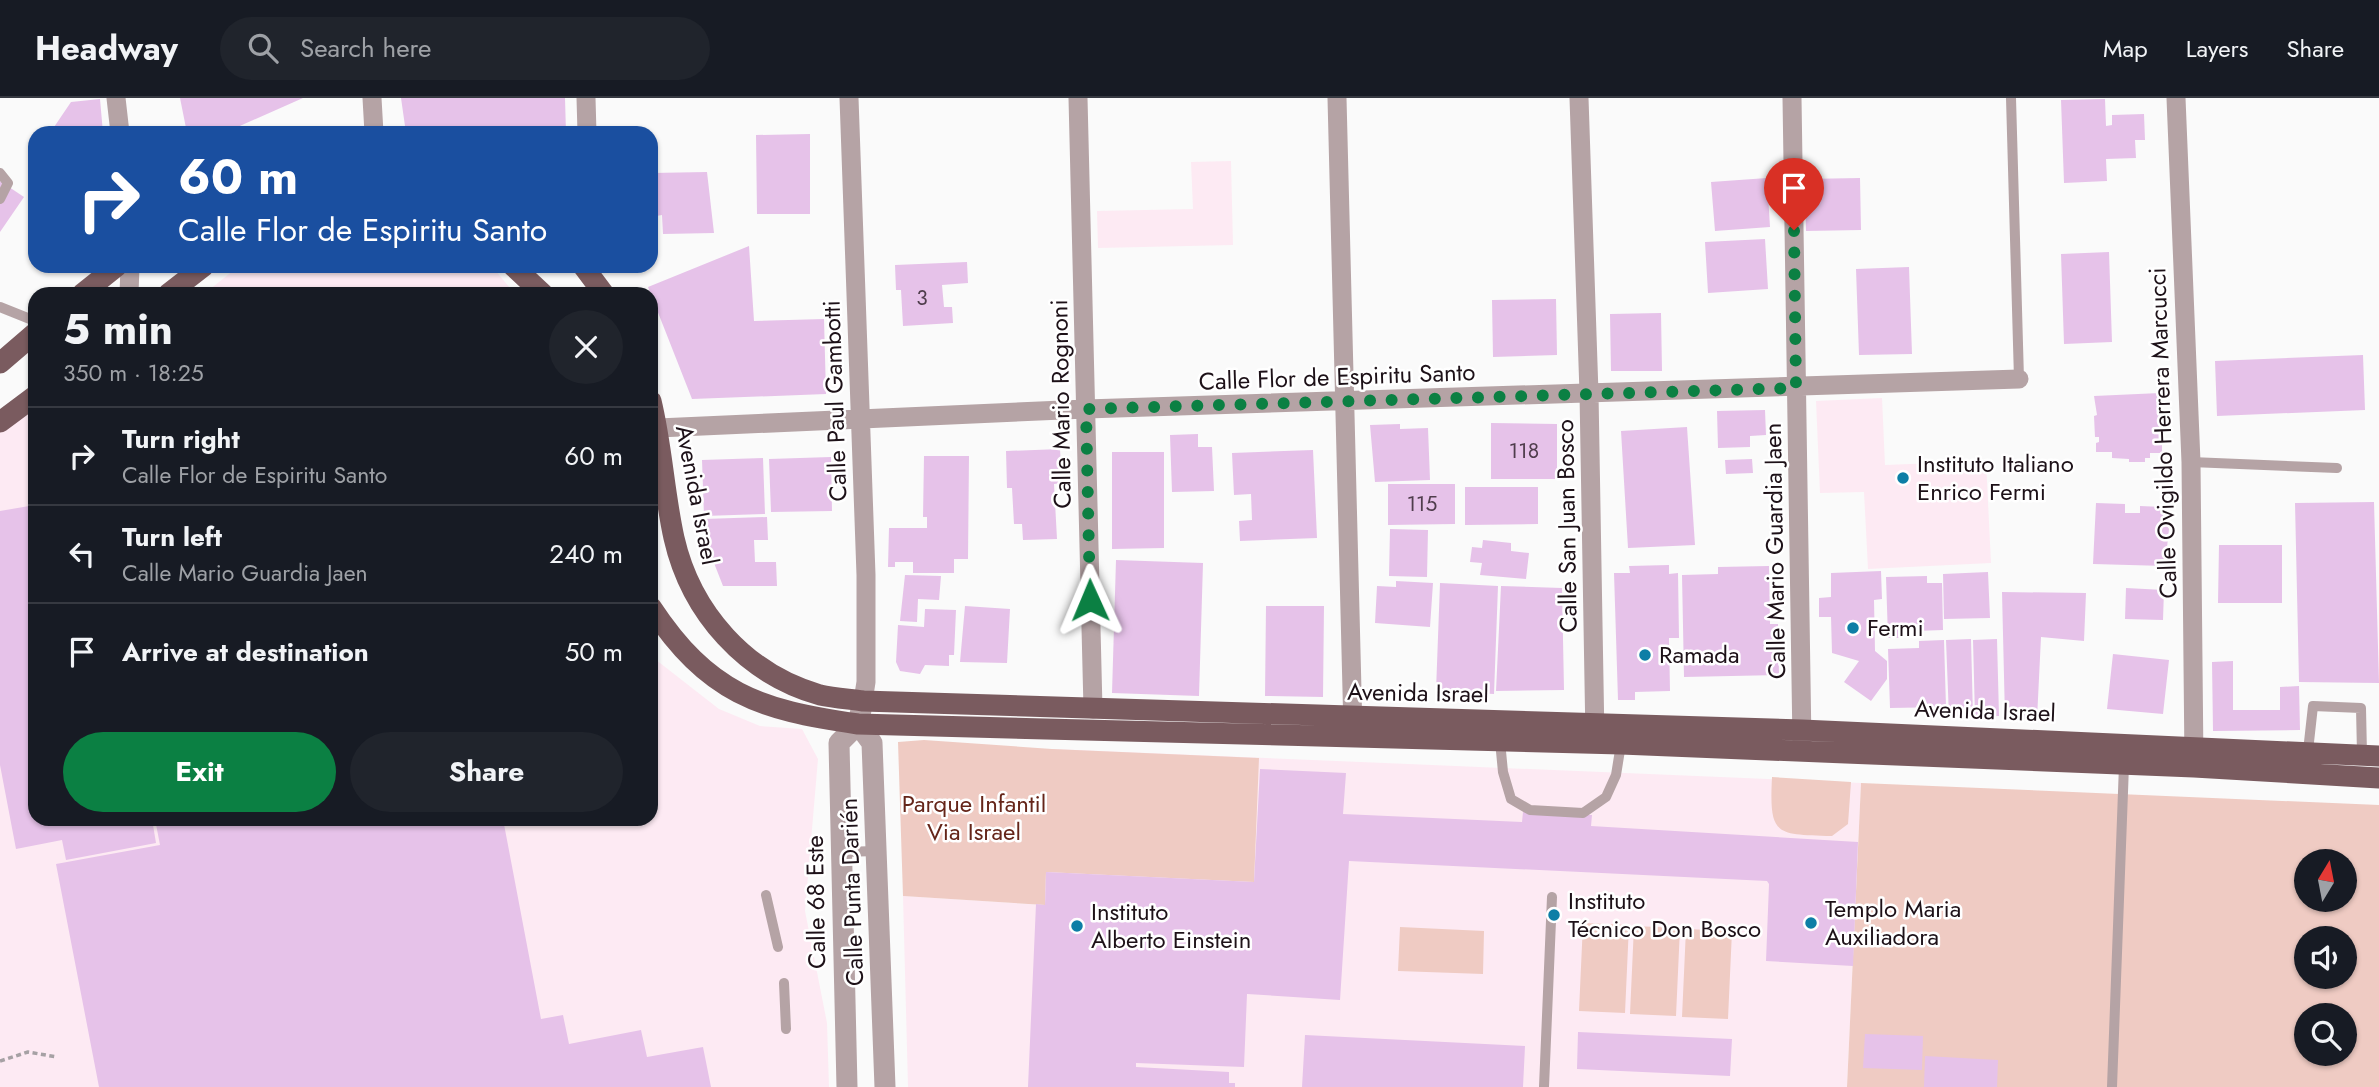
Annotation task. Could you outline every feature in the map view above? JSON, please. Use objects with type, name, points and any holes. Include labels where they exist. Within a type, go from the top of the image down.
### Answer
[{"type":"main road","points":[[91,287],[108,273]]},
{"type":"main road","points":[[177,287],[195,273]]},
{"type":"main road","points":[[520,273],[536,287]]},
{"type":"main road","points":[[0,363],[28,339]]},
{"type":"main road","points":[[0,422],[28,401]]},
{"type":"main road","name":"Avenida Israel","points":[[658,428],[675,540],[690,587],[717,629],[746,656],[773,676],[820,695],[863,701],[1093,709],[1500,741],[1595,734],[1621,744],[1802,741],[2124,765],[2379,778]]},
{"type":"main road","name":"Avenida Israel","points":[[658,617],[703,672],[733,690],[786,713],[858,724],[1353,728],[1802,741],[2194,746],[2370,755]]},
{"type":"street","points":[[116,98],[119,126]]},
{"type":"street","points":[[372,98],[374,126]]},
{"type":"street","points":[[586,98],[587,126]]},
{"type":"street","name":"Calle Paul Gambotti","points":[[849,98],[866,575],[866,682],[863,701]]},
{"type":"street","name":"Calle Mario Rognoni","points":[[1078,98],[1093,709]]},
{"type":"street","points":[[1337,98],[1353,728]]},
{"type":"street","name":"Calle San Juan Bosco","points":[[1579,98],[1589,393],[1595,734]]},
{"type":"street","name":"Calle Mario Guardia Jaen","points":[[1792,98],[1802,741]]},
{"type":"street","name":"Calle Ovigildo Herrera Marcucci","points":[[2176,98],[2191,462],[2194,767]]},
{"type":"street","name":"Calle Flor de Espiritu Santo","points":[[658,428],[1086,409],[1346,403],[2018,379]]},
{"type":"street","points":[[858,724],[863,701]]},
{"type":"street","name":"Calle Punta Darién","points":[[858,724],[872,744],[885,1087]]},
{"type":"street","name":"Calle 68 Este","points":[[847,1087],[839,743],[858,724]]},
{"type":"lane","points":[[2011,98],[2018,379]]},
{"type":"lane","points":[[0,173],[8,183],[0,199]]},
{"type":"lane","points":[[0,307],[28,318]]},
{"type":"lane","points":[[2191,462],[2337,468]]},
{"type":"lane","points":[[2308,751],[2313,706],[2361,708],[2370,755]]},
{"type":"lane","points":[[1500,741],[1503,772],[1511,799],[1530,810],[1583,813],[1606,797],[1616,775],[1621,744]]},
{"type":"lane","points":[[2112,1087],[2124,765]]},
{"type":"lane","points":[[841,852],[876,851]]},
{"type":"lane","points":[[766,895],[778,947]]},
{"type":"lane","points":[[1544,1087],[1552,897]]},
{"type":"lane","points":[[784,983],[786,1029]]},
{"type":"path","points":[[0,1061],[28,1052],[57,1057]]},
{"type":"shaded area","points":[[1231,161],[1233,245],[1098,248],[1097,211],[1193,209],[1191,162]]},
{"type":"shaded area","points":[[230,273],[498,273],[509,287],[213,287]]},
{"type":"shaded area","name":"Instituto Italiano Enrico Fermi","points":[[1882,398],[1885,465],[1986,461],[1991,563],[1868,569],[1864,492],[1820,493],[1816,401]]},
{"type":"shaded area","points":[[28,410],[28,826],[658,826],[658,661],[719,709],[760,726],[802,729],[818,759],[805,911],[827,1023],[829,1087],[0,1087],[0,422]]},
{"type":"shaded area","name":"Instituto Técnico Don Bosco","points":[[1052,749],[1861,783],[1847,1087],[908,1087],[903,896],[1044,905]]},
{"type":"green space","name":"Parque Infantil Via Israel","points":[[924,740],[1052,749],[1259,758],[1254,882],[1046,872],[1045,905],[903,896],[898,742]]},
{"type":"green space","points":[[1772,777],[1851,782],[1848,824],[1832,836],[1799,834],[1780,828],[1772,811]]},
{"type":"green space","points":[[1861,783],[2379,805],[2379,1087],[1847,1087]]},
{"type":"green space","points":[[1583,923],[1629,925],[1625,1013],[1579,1011]]},
{"type":"green space","points":[[1634,926],[1680,928],[1676,1016],[1630,1014]]},
{"type":"green space","points":[[1400,927],[1484,931],[1483,974],[1398,971]]},
{"type":"green space","points":[[1686,929],[1732,931],[1728,1019],[1682,1017]]},
{"type":"building","points":[[180,98],[303,98],[240,126],[186,126]]},
{"type":"building","points":[[401,98],[565,98],[566,126],[405,126]]},
{"type":"building","points":[[100,99],[102,126],[55,126],[71,102]]},
{"type":"building","points":[[2105,99],[2106,126],[2112,125],[2112,115],[2144,114],[2145,140],[2135,140],[2136,158],[2106,159],[2107,181],[2064,183],[2061,100]]},
{"type":"building","points":[[810,134],[810,214],[757,214],[756,135]]},
{"type":"building","points":[[707,172],[714,233],[663,234],[662,215],[658,216],[658,173]]},
{"type":"building","points":[[1767,178],[1770,227],[1715,231],[1711,182]]},
{"type":"building","points":[[1860,178],[1861,230],[1806,231],[1805,179]]},
{"type":"building","points":[[0,181],[24,197],[0,232]]},
{"type":"building","points":[[1765,239],[1768,289],[1708,293],[1705,242]]},
{"type":"building","points":[[749,246],[754,321],[824,319],[826,394],[692,399],[658,312],[658,287],[648,287]]},
{"type":"building","points":[[2109,252],[2112,342],[2064,344],[2061,254]]},
{"type":"building","points":[[967,262],[968,283],[942,285],[944,307],[952,307],[953,323],[903,326],[901,290],[896,290],[895,265]]},
{"type":"building","points":[[1909,267],[1912,354],[1859,355],[1856,269]]},
{"type":"building","points":[[1556,299],[1557,355],[1493,357],[1492,300]]},
{"type":"building","points":[[1661,313],[1662,371],[1611,371],[1610,314]]},
{"type":"building","points":[[2363,355],[2365,410],[2217,416],[2215,361]]},
{"type":"building","points":[[2160,393],[2166,427],[2162,438],[2162,453],[2150,453],[2150,458],[2145,458],[2145,462],[2129,462],[2129,459],[2112,458],[2112,452],[2096,452],[2099,437],[2095,437],[2094,416],[2097,415],[2094,396]]},
{"type":"building","points":[[1765,410],[1766,435],[1750,436],[1750,447],[1718,448],[1717,411]]},
{"type":"building","points":[[1491,423],[1557,424],[1557,479],[1491,479]]},
{"type":"building","points":[[1400,424],[1400,429],[1428,428],[1430,480],[1375,482],[1370,425]]},
{"type":"building","points":[[1687,427],[1695,545],[1628,548],[1621,431]]},
{"type":"building","points":[[1198,434],[1198,447],[1212,447],[1214,491],[1172,492],[1170,435]]},
{"type":"building","points":[[1060,449],[1062,483],[1054,484],[1057,539],[1023,540],[1022,524],[1014,524],[1012,488],[1007,488],[1006,451]]},
{"type":"building","points":[[1313,450],[1317,538],[1240,541],[1239,521],[1252,520],[1251,494],[1234,495],[1232,453]]},
{"type":"building","points":[[1112,452],[1164,452],[1164,548],[1112,549]]},
{"type":"building","points":[[924,456],[969,456],[968,559],[954,559],[954,573],[913,573],[913,562],[895,562],[895,567],[888,567],[889,528],[927,528],[927,517],[923,517]]},
{"type":"building","points":[[831,457],[832,511],[771,512],[769,459]]},
{"type":"building","points":[[763,458],[765,514],[704,516],[702,460]]},
{"type":"building","points":[[1752,459],[1753,473],[1726,474],[1725,460]]},
{"type":"building","points":[[1388,484],[1455,484],[1455,524],[1388,525]]},
{"type":"building","points":[[1465,487],[1538,487],[1538,524],[1465,525]]},
{"type":"building","points":[[2374,502],[2379,683],[2299,682],[2295,503]]},
{"type":"building","points":[[2096,503],[2125,504],[2125,513],[2140,513],[2140,506],[2163,507],[2163,519],[2169,529],[2165,566],[2093,564]]},
{"type":"building","points":[[28,506],[28,826],[153,826],[156,843],[66,860],[62,840],[16,849],[0,765],[0,511]]},
{"type":"building","points":[[767,517],[768,540],[754,540],[755,562],[776,562],[777,586],[723,586],[705,540],[704,519]]},
{"type":"building","points":[[1390,529],[1428,530],[1427,577],[1389,576]]},
{"type":"building","points":[[1483,540],[1511,543],[1511,551],[1529,553],[1526,579],[1480,575],[1482,563],[1470,562],[1472,547],[1482,548]]},
{"type":"building","points":[[2219,545],[2282,545],[2282,603],[2218,603]]},
{"type":"building","points":[[1116,560],[1203,563],[1199,696],[1112,693]]},
{"type":"building","points":[[1669,565],[1669,574],[1678,573],[1679,638],[1669,638],[1670,691],[1635,692],[1635,700],[1618,700],[1614,573],[1630,573],[1629,566]]},
{"type":"building","points":[[1769,566],[1770,624],[1778,624],[1779,675],[1684,677],[1682,575],[1718,574],[1718,567]]},
{"type":"building","points":[[1881,571],[1882,599],[1874,600],[1875,651],[1887,661],[1887,679],[1871,701],[1844,682],[1859,661],[1832,653],[1831,617],[1819,617],[1819,598],[1831,597],[1831,573]]},
{"type":"building","points":[[1988,572],[1990,618],[1944,619],[1943,574]]},
{"type":"building","points":[[905,575],[941,576],[939,600],[918,599],[917,622],[900,621]]},
{"type":"building","points":[[1927,576],[1927,583],[1942,583],[1943,630],[1916,631],[1917,638],[1888,638],[1886,577]]},
{"type":"building","points":[[1396,581],[1433,583],[1430,627],[1375,623],[1377,586],[1396,587]]},
{"type":"building","points":[[1440,583],[1498,586],[1494,694],[1436,691]]},
{"type":"building","points":[[1501,586],[1562,588],[1564,690],[1496,691]]},
{"type":"building","points":[[2126,588],[2164,590],[2163,620],[2125,619]]},
{"type":"building","points":[[2002,592],[2086,593],[2084,641],[2041,637],[2037,719],[2005,718]]},
{"type":"building","points":[[965,606],[1010,609],[1007,663],[960,662]]},
{"type":"building","points":[[1266,606],[1324,606],[1323,697],[1265,696]]},
{"type":"building","points":[[925,609],[956,610],[954,655],[949,655],[949,666],[925,665],[920,674],[900,671],[896,662],[898,625],[924,627]]},
{"type":"building","points":[[1971,639],[1973,716],[1949,717],[1946,640]]},
{"type":"building","points":[[1997,639],[1999,716],[1975,717],[1973,640]]},
{"type":"building","points":[[1944,640],[1946,707],[1890,708],[1888,649],[1919,648],[1919,641]]},
{"type":"building","points":[[2113,654],[2169,660],[2163,714],[2107,709]]},
{"type":"building","points":[[2233,661],[2233,710],[2280,710],[2280,687],[2299,686],[2300,730],[2213,731],[2212,662]]},
{"type":"building","points":[[1260,769],[1346,773],[1343,814],[1522,822],[1523,812],[1592,815],[1591,826],[1858,842],[1853,966],[1766,961],[1767,881],[1349,861],[1340,1000],[1247,994],[1244,1067],[1136,1063],[1136,1067],[1229,1072],[1229,1083],[1235,1083],[1235,1087],[1028,1087],[1036,904],[1045,905],[1046,872],[1254,882]]},
{"type":"building","points":[[156,826],[504,826],[541,1019],[563,1015],[569,1044],[641,1030],[647,1057],[703,1047],[711,1087],[99,1087],[56,864],[160,845]]},
{"type":"building","points":[[1578,1032],[1732,1039],[1730,1076],[1577,1069]]},
{"type":"building","points":[[1865,1034],[1923,1036],[1922,1070],[1863,1068]]},
{"type":"building","points":[[1305,1035],[1525,1046],[1523,1087],[1302,1087]]},
{"type":"building","points":[[1925,1056],[1998,1060],[1997,1087],[1924,1087]]},
{"type":"place","name":"Instituto Italiano Enrico Fermi","points":[[1903,478]]},
{"type":"place","name":"Fermi","points":[[1853,628]]},
{"type":"place","name":"Ramada","points":[[1645,655]]},
{"type":"place","name":"Instituto Técnico Don Bosco","points":[[1554,915]]},
{"type":"place","name":"Templo Maria Auxiliadora","points":[[1811,923]]},
{"type":"place","name":"Instituto Alberto Einstein","points":[[1077,926]]},
{"type":"route","points":[[1090,600],[1086,409],[1796,388],[1794,230]]}]
